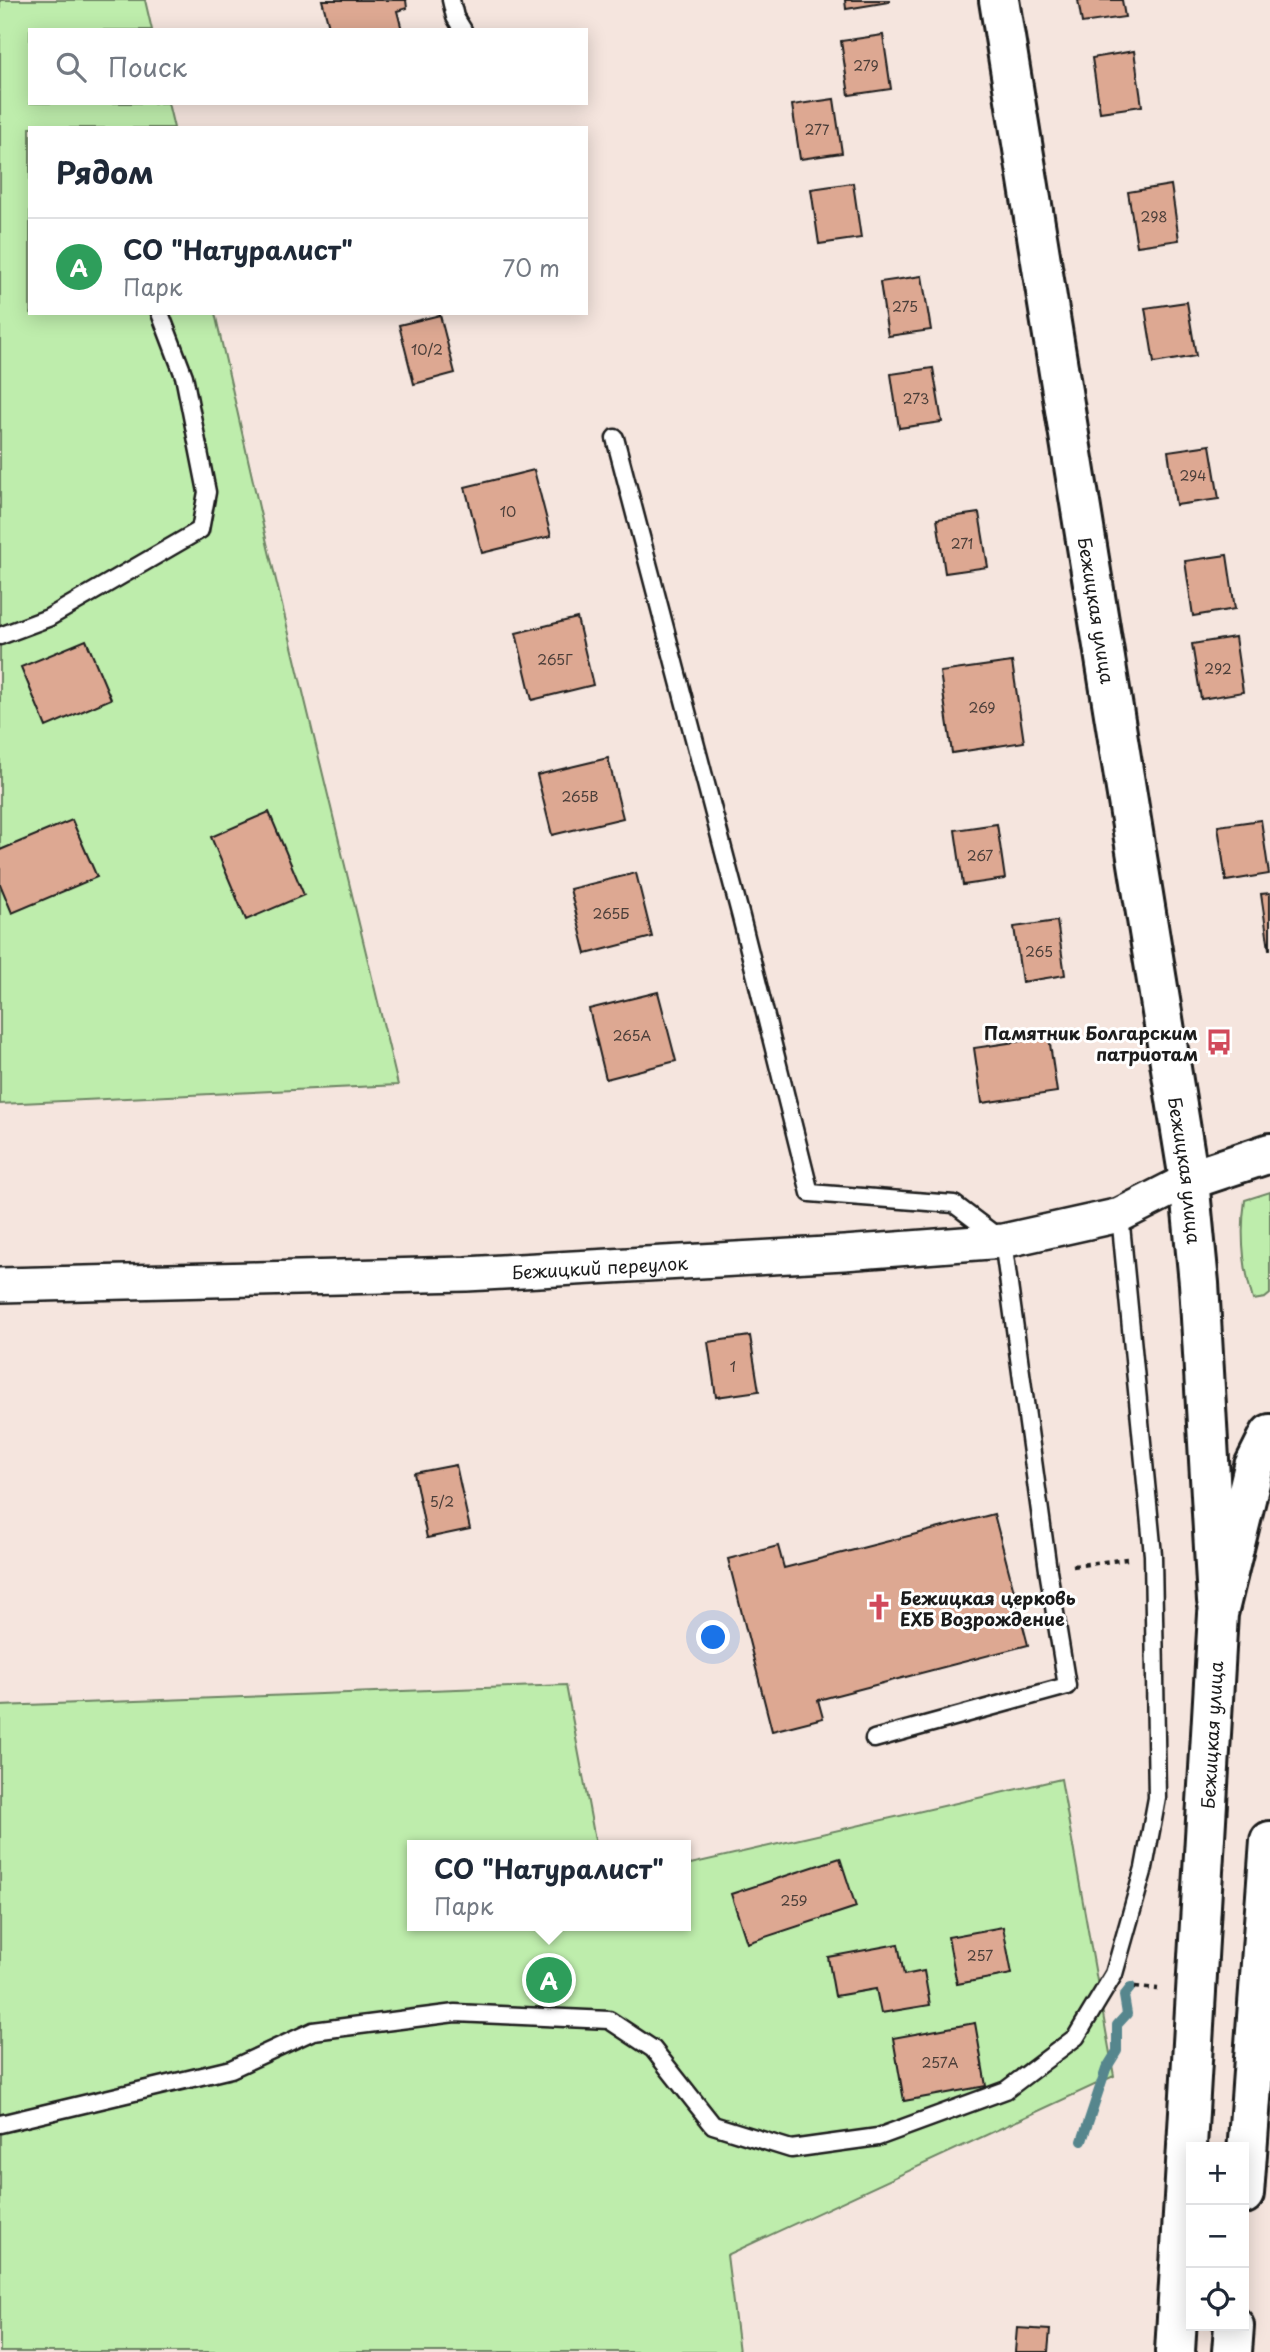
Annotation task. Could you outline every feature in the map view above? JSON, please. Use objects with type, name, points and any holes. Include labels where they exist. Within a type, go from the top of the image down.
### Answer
[{"type":"street","name":"Бежицкая улица","points":[[999,0],[1189,1180],[1199,1283],[1218,1614],[1175,2352]]},
{"type":"street","points":[[1189,1180],[1270,1153]]},
{"type":"street","name":"Бежицкий переулок","points":[[0,1285],[466,1274],[844,1253],[1003,1241],[1120,1215],[1189,1180]]},
{"type":"street","points":[[1218,1614],[1254,1466],[1270,1434]]},
{"type":"street","points":[[1248,2142],[1270,1841]]},
{"type":"street","points":[[1232,2352],[1234,2331]]},
{"type":"lane","points":[[450,0],[462,28]]},
{"type":"lane","points":[[0,636],[48,618],[200,530],[207,492],[184,376],[161,315]]},
{"type":"lane","points":[[615,439],[741,917],[810,1193],[954,1205],[1003,1241],[1048,1570],[1067,1686],[874,1739]]},
{"type":"lane","points":[[0,2124],[231,2069],[313,2031],[455,2013],[610,2020],[653,2049],[713,2125],[791,2149],[878,2137],[1006,2090],[1076,2037],[1114,1974],[1144,1868],[1157,1798],[1153,1555],[1120,1215]]},
{"type":"path","points":[[1048,1570],[1153,1555]]},
{"type":"path","points":[[1132,1987],[1162,1989]]},
{"type":"green space","points":[[0,0],[145,0],[152,28],[28,28],[28,105],[168,105],[174,126],[28,126],[28,315],[215,315],[267,543],[398,1085],[0,1104]]},
{"type":"green space","points":[[1270,1192],[1270,1294],[1265,1298],[1253,1300],[1243,1250],[1245,1200]]},
{"type":"green space","points":[[566,1685],[595,1840],[407,1840],[407,1931],[691,1931],[691,1864],[1061,1779],[1114,2076],[727,2255],[739,2352],[0,2352],[0,1706]]},
{"type":"building","points":[[322,0],[406,0],[407,8],[397,11],[401,28],[329,28]]},
{"type":"building","points":[[845,0],[889,0],[889,2],[846,9]]},
{"type":"building","points":[[1078,0],[1122,0],[1125,17],[1082,23]]},
{"type":"building","points":[[883,35],[891,89],[849,95],[841,41]]},
{"type":"building","points":[[1134,51],[1142,106],[1100,112],[1092,58]]},
{"type":"building","points":[[834,99],[842,153],[800,159],[792,105]]},
{"type":"building","points":[[853,183],[861,238],[819,244],[811,189]]},
{"type":"building","points":[[1171,185],[1179,240],[1137,246],[1128,192]]},
{"type":"building","points":[[922,276],[931,330],[888,336],[880,282]]},
{"type":"building","points":[[1187,302],[1196,356],[1154,363],[1145,308]]},
{"type":"building","points":[[440,315],[455,373],[414,384],[399,325]]},
{"type":"building","points":[[933,368],[942,422],[899,428],[891,374]]},
{"type":"building","points":[[1210,445],[1219,499],[1176,505],[1168,451]]},
{"type":"building","points":[[534,470],[551,536],[482,553],[465,487]]},
{"type":"building","points":[[979,513],[988,567],[945,573],[937,519]]},
{"type":"building","points":[[1227,555],[1235,609],[1193,616],[1185,561]]},
{"type":"building","points":[[577,618],[593,685],[532,700],[516,633]]},
{"type":"building","points":[[1235,637],[1243,692],[1201,699],[1192,644]]},
{"type":"building","points":[[86,640],[111,699],[46,727],[21,667]]},
{"type":"building","points":[[1012,662],[1024,742],[952,753],[940,672]]},
{"type":"building","points":[[608,758],[623,818],[552,835],[537,775]]},
{"type":"building","points":[[269,812],[304,895],[246,920],[211,837]]},
{"type":"building","points":[[72,820],[97,877],[12,913],[0,884],[0,850]]},
{"type":"building","points":[[1261,820],[1269,874],[1226,881],[1218,826]]},
{"type":"building","points":[[997,824],[1005,879],[963,885],[955,830]]},
{"type":"building","points":[[636,873],[652,937],[586,954],[570,889]]},
{"type":"building","points":[[1270,893],[1270,949],[1269,949],[1261,894]]},
{"type":"building","points":[[1057,921],[1065,975],[1022,982],[1014,927]]},
{"type":"building","points":[[658,992],[676,1061],[606,1079],[589,1009]]},
{"type":"building","points":[[1049,1037],[1057,1092],[982,1103],[974,1048]]},
{"type":"building","points":[[750,1336],[759,1391],[716,1397],[708,1342]]},
{"type":"building","points":[[456,1465],[470,1529],[427,1538],[414,1473]]},
{"type":"building","name":"Бежицкая церковь ЕХБ Возрождение","points":[[994,1514],[1028,1645],[818,1700],[823,1718],[772,1731],[728,1559],[778,1546],[784,1568]]},
{"type":"building","points":[[840,1858],[856,1907],[747,1943],[731,1894]]},
{"type":"building","points":[[1003,1927],[1012,1974],[957,1984],[948,1937]]},
{"type":"building","points":[[898,1944],[904,1975],[924,1971],[930,2005],[881,2013],[876,1989],[835,1996],[828,1957]]},
{"type":"building","points":[[975,2023],[986,2086],[904,2101],[893,2038]]},
{"type":"building","points":[[1017,2328],[1050,2330],[1048,2352],[1015,2352]]},
{"type":"waterway","points":[[1082,2141],[1106,2069],[1117,2051],[1117,2025],[1127,2014],[1124,1996],[1131,1987]]},
{"type":"place","name":"Памятник Болгарским патриотам","points":[[1219,1042]]},
{"type":"place","name":"Бежицкая церковь ЕХБ Возрождение","points":[[879,1607]]},
{"type":"place","name":"СО \"Натуралист\"","points":[[549,1980]]}]
